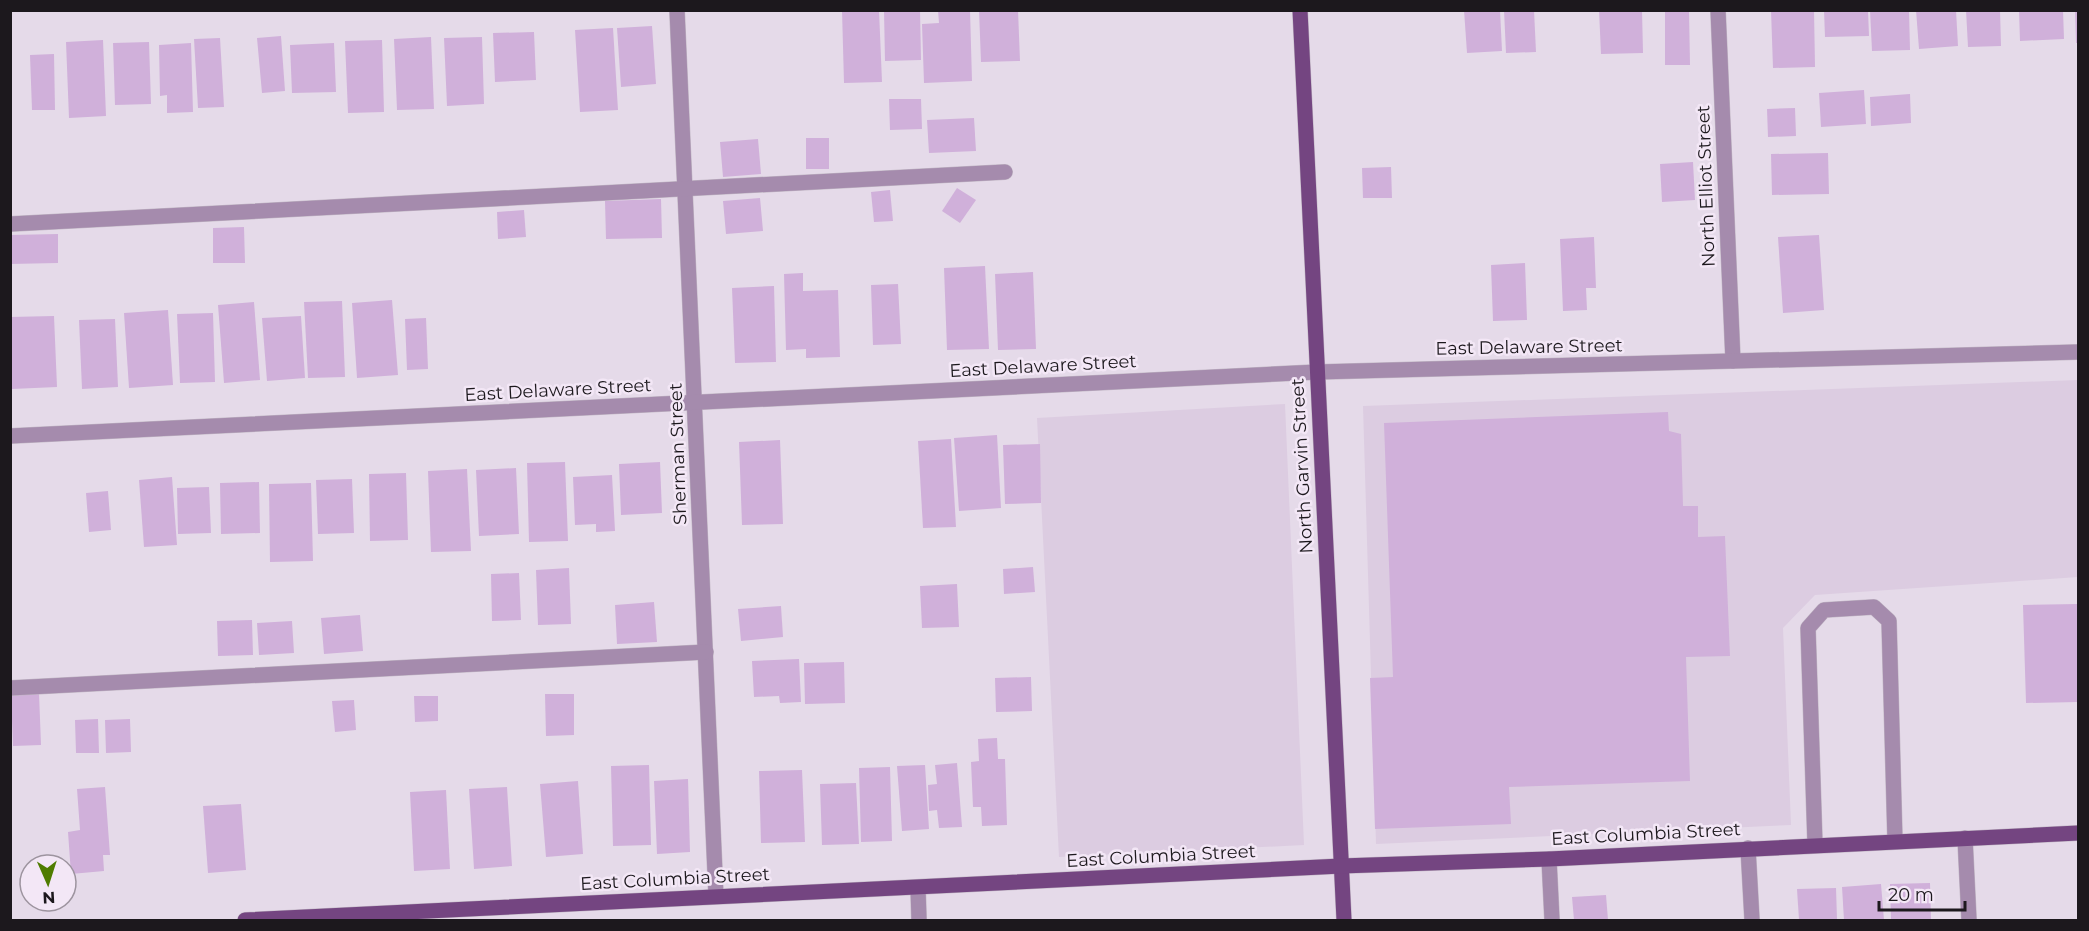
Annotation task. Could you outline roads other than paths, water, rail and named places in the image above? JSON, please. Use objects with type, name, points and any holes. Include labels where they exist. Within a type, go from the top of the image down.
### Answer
[{"type":"main road","name":"North Garvin Street","points":[[1300,10],[1344,921]]},
{"type":"main road","name":"East Columbia Street","points":[[245,921],[1341,866],[1549,859],[1815,844],[2079,833]]},
{"type":"street","name":"Sherman Street","points":[[677,10],[716,896]]},
{"type":"street","name":"North Elliot Street","points":[[1718,10],[1733,361]]},
{"type":"street","points":[[10,224],[1005,172]]},
{"type":"street","name":"East Delaware Street","points":[[10,436],[1317,372],[2079,352]]},
{"type":"street","points":[[1815,844],[1808,628],[1824,610],[1874,606],[1889,621],[1895,841]]},
{"type":"street","points":[[10,688],[706,652]]},
{"type":"street","points":[[1965,838],[1968,921]]},
{"type":"street","points":[[1748,849],[1752,921]]},
{"type":"street","points":[[1549,859],[1552,921]]},
{"type":"street","points":[[918,888],[920,921]]}]
